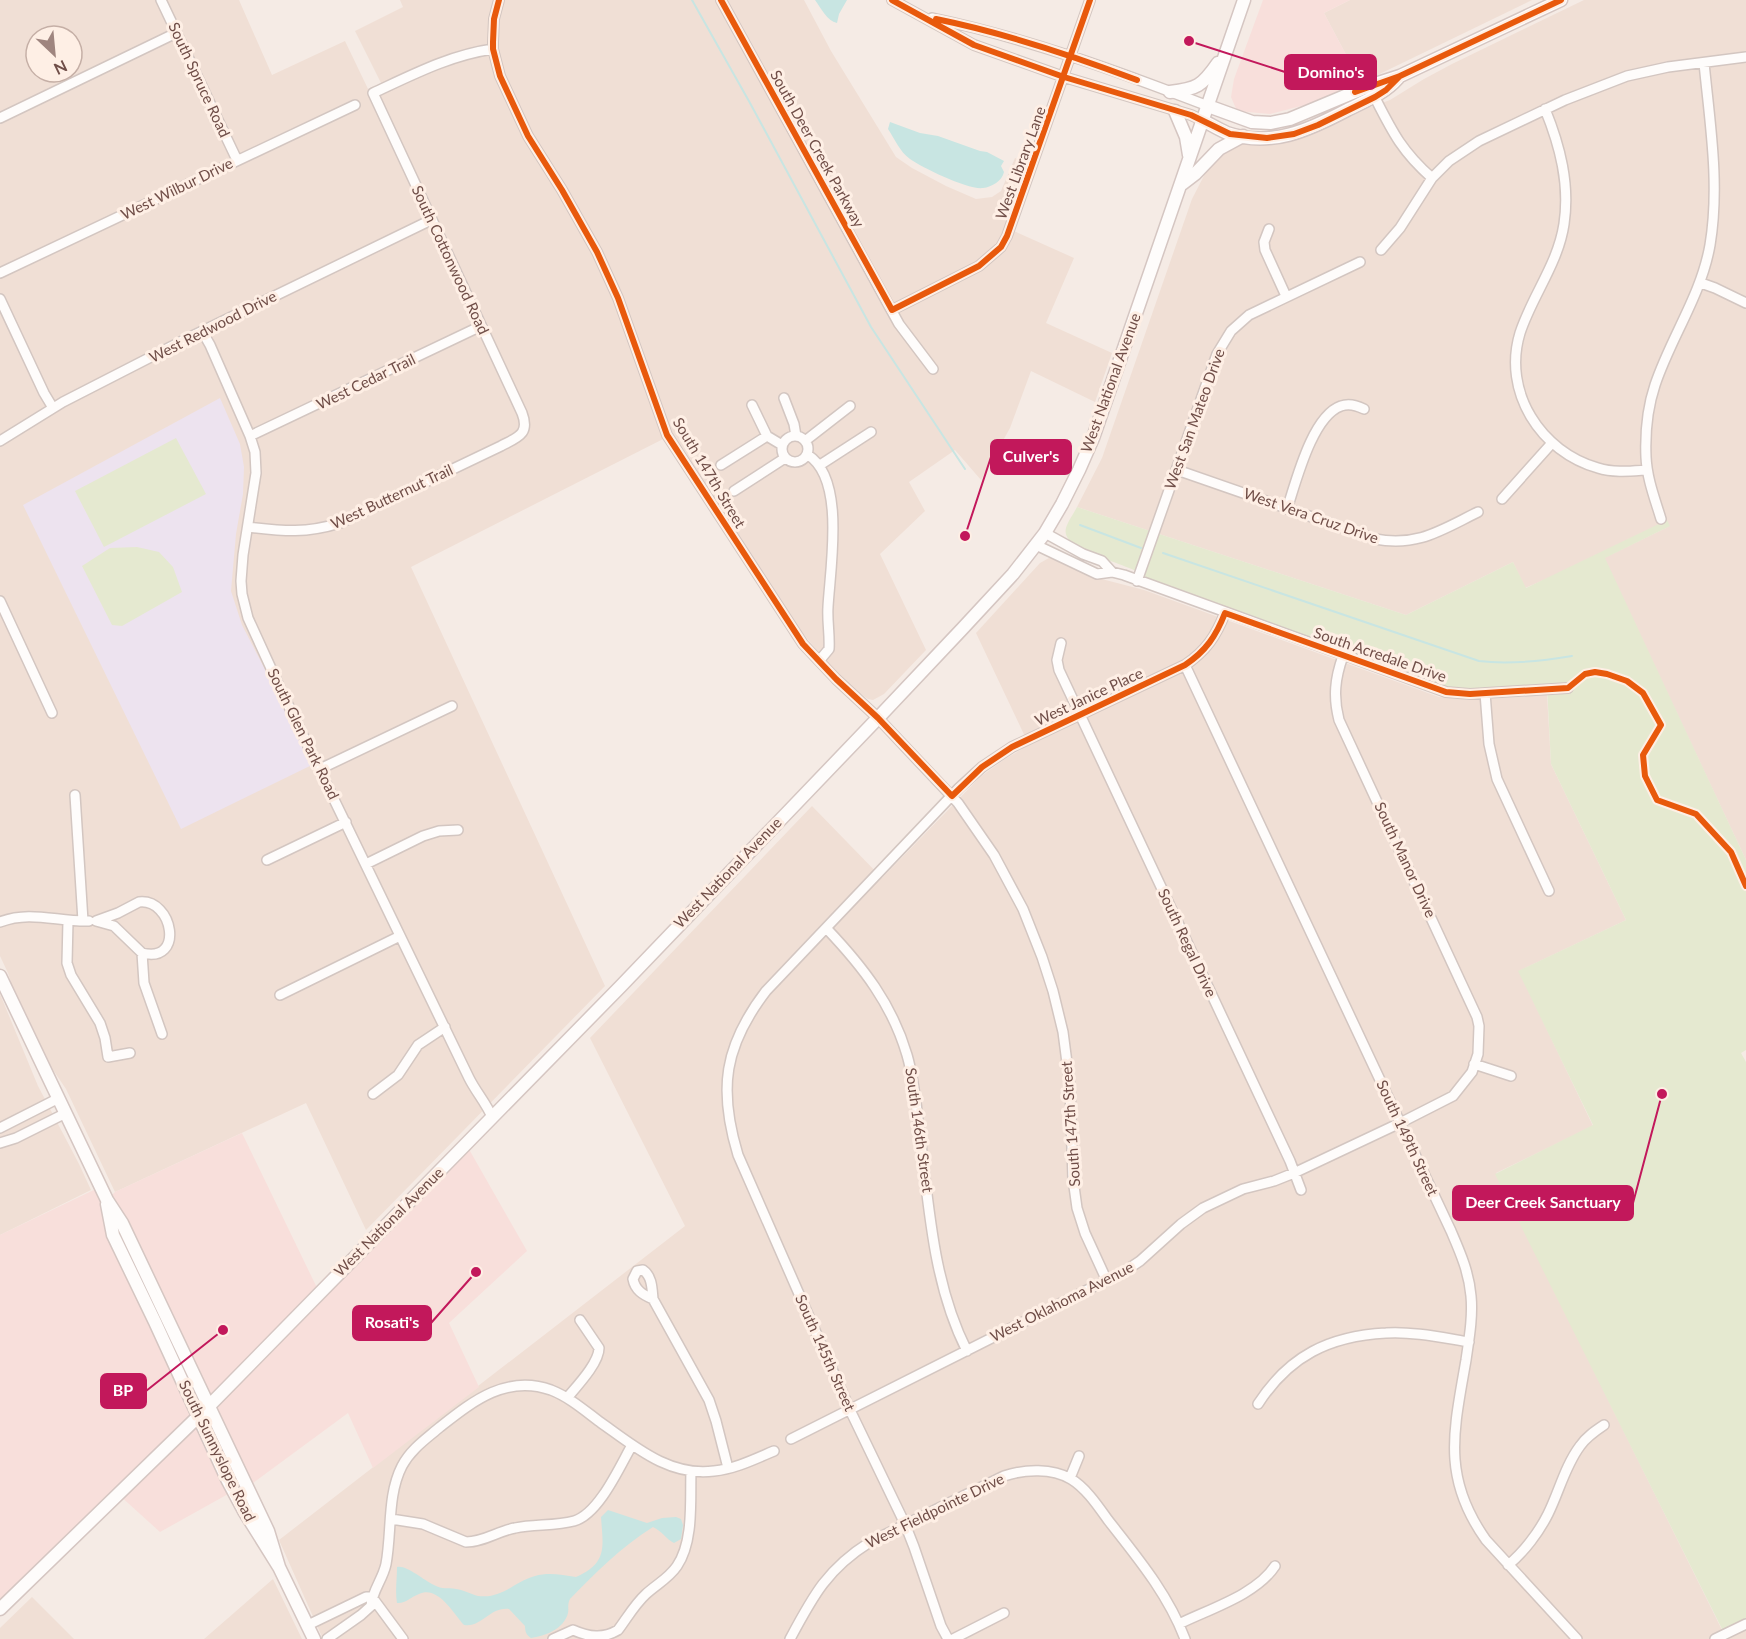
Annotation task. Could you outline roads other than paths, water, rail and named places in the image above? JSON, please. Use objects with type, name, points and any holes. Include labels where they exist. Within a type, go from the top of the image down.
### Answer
[{"type":"main road","name":"West National Avenue","points":[[0,1609],[209,1406],[621,986],[879,718],[1013,574],[1036,545],[1071,487],[1093,438],[1244,0]]},
{"type":"main road","points":[[1208,106],[1252,122],[1271,123],[1300,116],[1392,85],[1400,76],[1561,0]]},
{"type":"main road","points":[[1170,92],[1192,88],[1207,79],[1229,44]]},
{"type":"main road","points":[[1202,120],[1230,134],[1276,138],[1318,125],[1372,92]]},
{"type":"main road","points":[[1175,111],[1186,137],[1190,158]]},
{"type":"main road","points":[[1182,184],[1219,149],[1244,136]]},
{"type":"main road","name":"South Sunnyslope Road","points":[[0,976],[209,1406],[268,1531],[279,1567]]},
{"type":"main road","name":"South Sunnyslope Road","points":[[107,1200],[113,1235],[244,1511],[279,1567],[314,1639]]},
{"type":"street","name":"South Spruce Road","points":[[161,0],[237,160]]},
{"type":"street","points":[[493,49],[494,19],[499,0]]},
{"type":"street","name":"South Deer Creek Parkway","points":[[721,0],[899,324],[933,369]]},
{"type":"street","points":[[892,0],[974,45],[1064,77],[1202,120]]},
{"type":"street","name":"West Library Lane","points":[[892,310],[979,266],[1000,247],[1017,211],[1090,0]]},
{"type":"street","points":[[921,16],[982,29],[1071,55],[1208,106]]},
{"type":"street","points":[[0,118],[176,33]]},
{"type":"street","name":"South Cottonwood Road","points":[[493,49],[473,51],[451,58],[373,93],[522,413],[525,428]]},
{"type":"street","name":"South 147th Street","points":[[493,49],[500,76],[528,136],[597,252],[618,298],[667,435],[803,644],[879,718],[952,796],[994,855],[1023,909],[1053,991],[1065,1047],[1070,1086],[1073,1179],[1077,1208],[1085,1233],[1107,1281]]},
{"type":"street","points":[[1381,250],[1400,228],[1432,178],[1449,161],[1479,141],[1565,100],[1627,76],[1668,67],[1746,57]]},
{"type":"street","points":[[1661,519],[1647,470],[1647,421],[1654,388],[1701,283],[1710,246],[1714,210],[1713,156],[1704,63]]},
{"type":"street","points":[[1372,92],[1402,147],[1413,161],[1432,178]]},
{"type":"street","name":"West Wilbur Drive","points":[[0,273],[355,105]]},
{"type":"street","points":[[1545,109],[1557,141],[1564,172],[1566,205],[1560,243],[1520,333],[1516,359],[1518,384],[1534,423],[1552,443],[1570,456],[1599,469],[1627,472],[1647,470]]},
{"type":"street","name":"West Redwood Drive","points":[[0,441],[53,408],[202,331],[431,220]]},
{"type":"street","points":[[1269,229],[1264,242],[1265,250],[1286,296]]},
{"type":"street","name":"West San Mateo Drive","points":[[1137,580],[1217,354],[1230,331],[1249,315],[1360,262]]},
{"type":"street","points":[[1701,283],[1746,303]]},
{"type":"street","points":[[0,299],[53,408]]},
{"type":"street","name":"West Cedar Trail","points":[[250,436],[480,326]]},
{"type":"street","name":"South Glen Park Road","points":[[202,331],[250,436],[255,452],[256,472],[241,570],[245,606],[262,650],[444,1027],[477,1094],[486,1105],[492,1118]]},
{"type":"street","points":[[783,398],[794,424],[796,436]]},
{"type":"street","points":[[752,405],[767,436],[782,446]]},
{"type":"street","points":[[1287,508],[1314,432],[1325,417],[1339,406],[1354,405],[1364,408]]},
{"type":"street","points":[[806,441],[850,406]]},
{"type":"street","name":"West Butternut Trail","points":[[248,527],[296,532],[340,523],[501,446],[522,434],[525,428]]},
{"type":"street","points":[[820,465],[871,432]]},
{"type":"street","points":[[721,465],[767,436]]},
{"type":"street","points":[[796,436],[806,441],[809,446],[808,455],[802,461],[793,463],[785,458],[782,446],[788,438],[796,436]]},
{"type":"street","points":[[1502,499],[1552,443]]},
{"type":"street","points":[[808,455],[820,465],[831,500],[834,534],[828,610],[829,650],[819,662]]},
{"type":"street","points":[[734,491],[785,458]]},
{"type":"street","name":"West Vera Cruz Drive","points":[[1177,470],[1375,539],[1393,542],[1413,541],[1427,537],[1478,512]]},
{"type":"street","name":"South Acredale Drive","points":[[1045,533],[1083,554],[1102,561],[1112,572]]},
{"type":"street","name":"South Acredale Drive","points":[[1036,545],[1097,574],[1112,572],[1137,580],[1446,692],[1470,694],[1568,688]]},
{"type":"street","points":[[0,601],[52,713]]},
{"type":"street","name":"West Janice Place","points":[[730,1061],[740,1030],[757,1003],[782,974],[982,767],[999,755],[1185,665],[1197,657],[1212,640],[1225,613]]},
{"type":"street","name":"South Regal Drive","points":[[1061,643],[1057,663],[1301,1190]]},
{"type":"street","name":"South Manor Drive","points":[[1343,656],[1335,681],[1340,720],[1473,1006],[1479,1026],[1478,1054],[1474,1064]]},
{"type":"street","name":"South 149th Street","points":[[1185,665],[1466,1266],[1472,1298],[1471,1326],[1453,1438],[1454,1464],[1470,1516],[1486,1540],[1577,1639]]},
{"type":"street","points":[[1485,693],[1489,744],[1497,779],[1549,891]]},
{"type":"street","points":[[320,769],[452,706]]},
{"type":"street","points":[[75,795],[83,921]]},
{"type":"street","points":[[267,860],[346,822]]},
{"type":"street","points":[[366,864],[423,836],[439,831],[458,830]]},
{"type":"street","points":[[0,922],[29,915],[68,921],[96,921],[120,931],[138,951],[148,955],[161,952],[171,936],[169,926],[161,912],[152,903],[139,902],[96,921]]},
{"type":"street","points":[[68,921],[67,963],[71,975],[100,1023],[108,1057],[130,1053]]},
{"type":"street","name":"South 146th Street","points":[[827,928],[851,954],[873,984],[896,1025],[908,1056],[915,1091],[940,1275],[953,1317],[967,1351]]},
{"type":"street","points":[[280,994],[400,936]]},
{"type":"street","points":[[142,953],[144,983],[162,1034]]},
{"type":"street","points":[[374,1094],[398,1075],[418,1045],[444,1027]]},
{"type":"street","name":"South 145th Street","points":[[730,1061],[727,1098],[729,1118],[738,1155],[850,1410],[905,1524],[941,1626],[948,1639]]},
{"type":"street","points":[[1474,1064],[1511,1076]]},
{"type":"street","name":"West Oklahoma Avenue","points":[[791,1439],[1107,1281],[1140,1261],[1181,1224],[1203,1208],[1243,1189],[1294,1173],[1445,1101],[1453,1096],[1466,1080],[1474,1064]]},
{"type":"street","points":[[0,1128],[59,1098]]},
{"type":"street","points":[[0,1143],[16,1138],[66,1113]]},
{"type":"street","points":[[653,1299],[709,1400],[728,1468]]},
{"type":"street","points":[[567,1398],[593,1364],[599,1352],[599,1347],[580,1320]]},
{"type":"street","points":[[1258,1404],[1270,1386],[1296,1361],[1321,1347],[1341,1340],[1387,1333],[1468,1342]]},
{"type":"street","points":[[327,1639],[371,1606],[372,1597],[385,1566],[393,1491],[398,1474],[406,1460],[418,1445],[468,1405],[486,1394],[510,1387],[542,1388],[567,1398],[661,1463],[691,1471],[715,1471],[728,1468],[774,1451]]},
{"type":"street","points":[[1508,1565],[1541,1527],[1581,1444],[1604,1425]]},
{"type":"street","points":[[391,1519],[423,1524],[466,1542],[486,1539],[510,1528],[572,1521],[585,1515],[595,1506],[632,1445]]},
{"type":"street","points":[[1070,1478],[1079,1456]]},
{"type":"street","name":"West Fieldpointe Drive","points":[[790,1639],[815,1593],[836,1568],[870,1542],[1013,1473],[1038,1470],[1070,1478],[1086,1492],[1139,1559],[1179,1624],[1185,1639]]},
{"type":"street","points":[[553,1639],[573,1630],[590,1637],[601,1638],[612,1635],[646,1593],[671,1574],[686,1549],[691,1471]]},
{"type":"street","points":[[1179,1624],[1251,1589],[1268,1576],[1275,1566]]},
{"type":"street","points":[[308,1625],[366,1597],[372,1597]]},
{"type":"street","points":[[372,1597],[403,1639]]},
{"type":"street","points":[[953,1639],[1004,1613]]},
{"type":"street","points":[[1715,1639],[1746,1624]]},
{"type":"water","points":[[815,0],[847,0],[837,23],[827,17]]},
{"type":"water","points":[[890,122],[987,152],[1004,161],[1001,166],[1003,175],[990,186],[976,188],[935,173],[903,153],[888,129]]},
{"type":"water","points":[[608,1510],[647,1523],[662,1518],[676,1517],[681,1519],[683,1525],[681,1539],[674,1543],[653,1527],[641,1535],[589,1579],[570,1599],[566,1619],[558,1627],[542,1636],[531,1638],[528,1636],[525,1626],[509,1609],[496,1611],[476,1623],[464,1625],[439,1597],[432,1593],[419,1594],[397,1603],[397,1567],[410,1570],[437,1587],[453,1588],[478,1596],[501,1593],[527,1579],[540,1575],[556,1574],[576,1577],[594,1566],[598,1560],[602,1545],[601,1517]]},
{"type":"waterway","points":[[692,0],[871,327],[965,469]]},
{"type":"waterway","points":[[1080,525],[1141,548]]},
{"type":"waterway","points":[[1163,553],[1479,661],[1526,662],[1572,656]]},
{"type":"place","name":"Domino's","points":[[1189,41]]},
{"type":"place","name":"Culver's","points":[[965,536]]},
{"type":"place","name":"Deer Creek Sanctuary","points":[[1662,1094]]},
{"type":"place","name":"Rosati's","points":[[476,1272]]},
{"type":"place","name":"BP","points":[[223,1330]]}]
